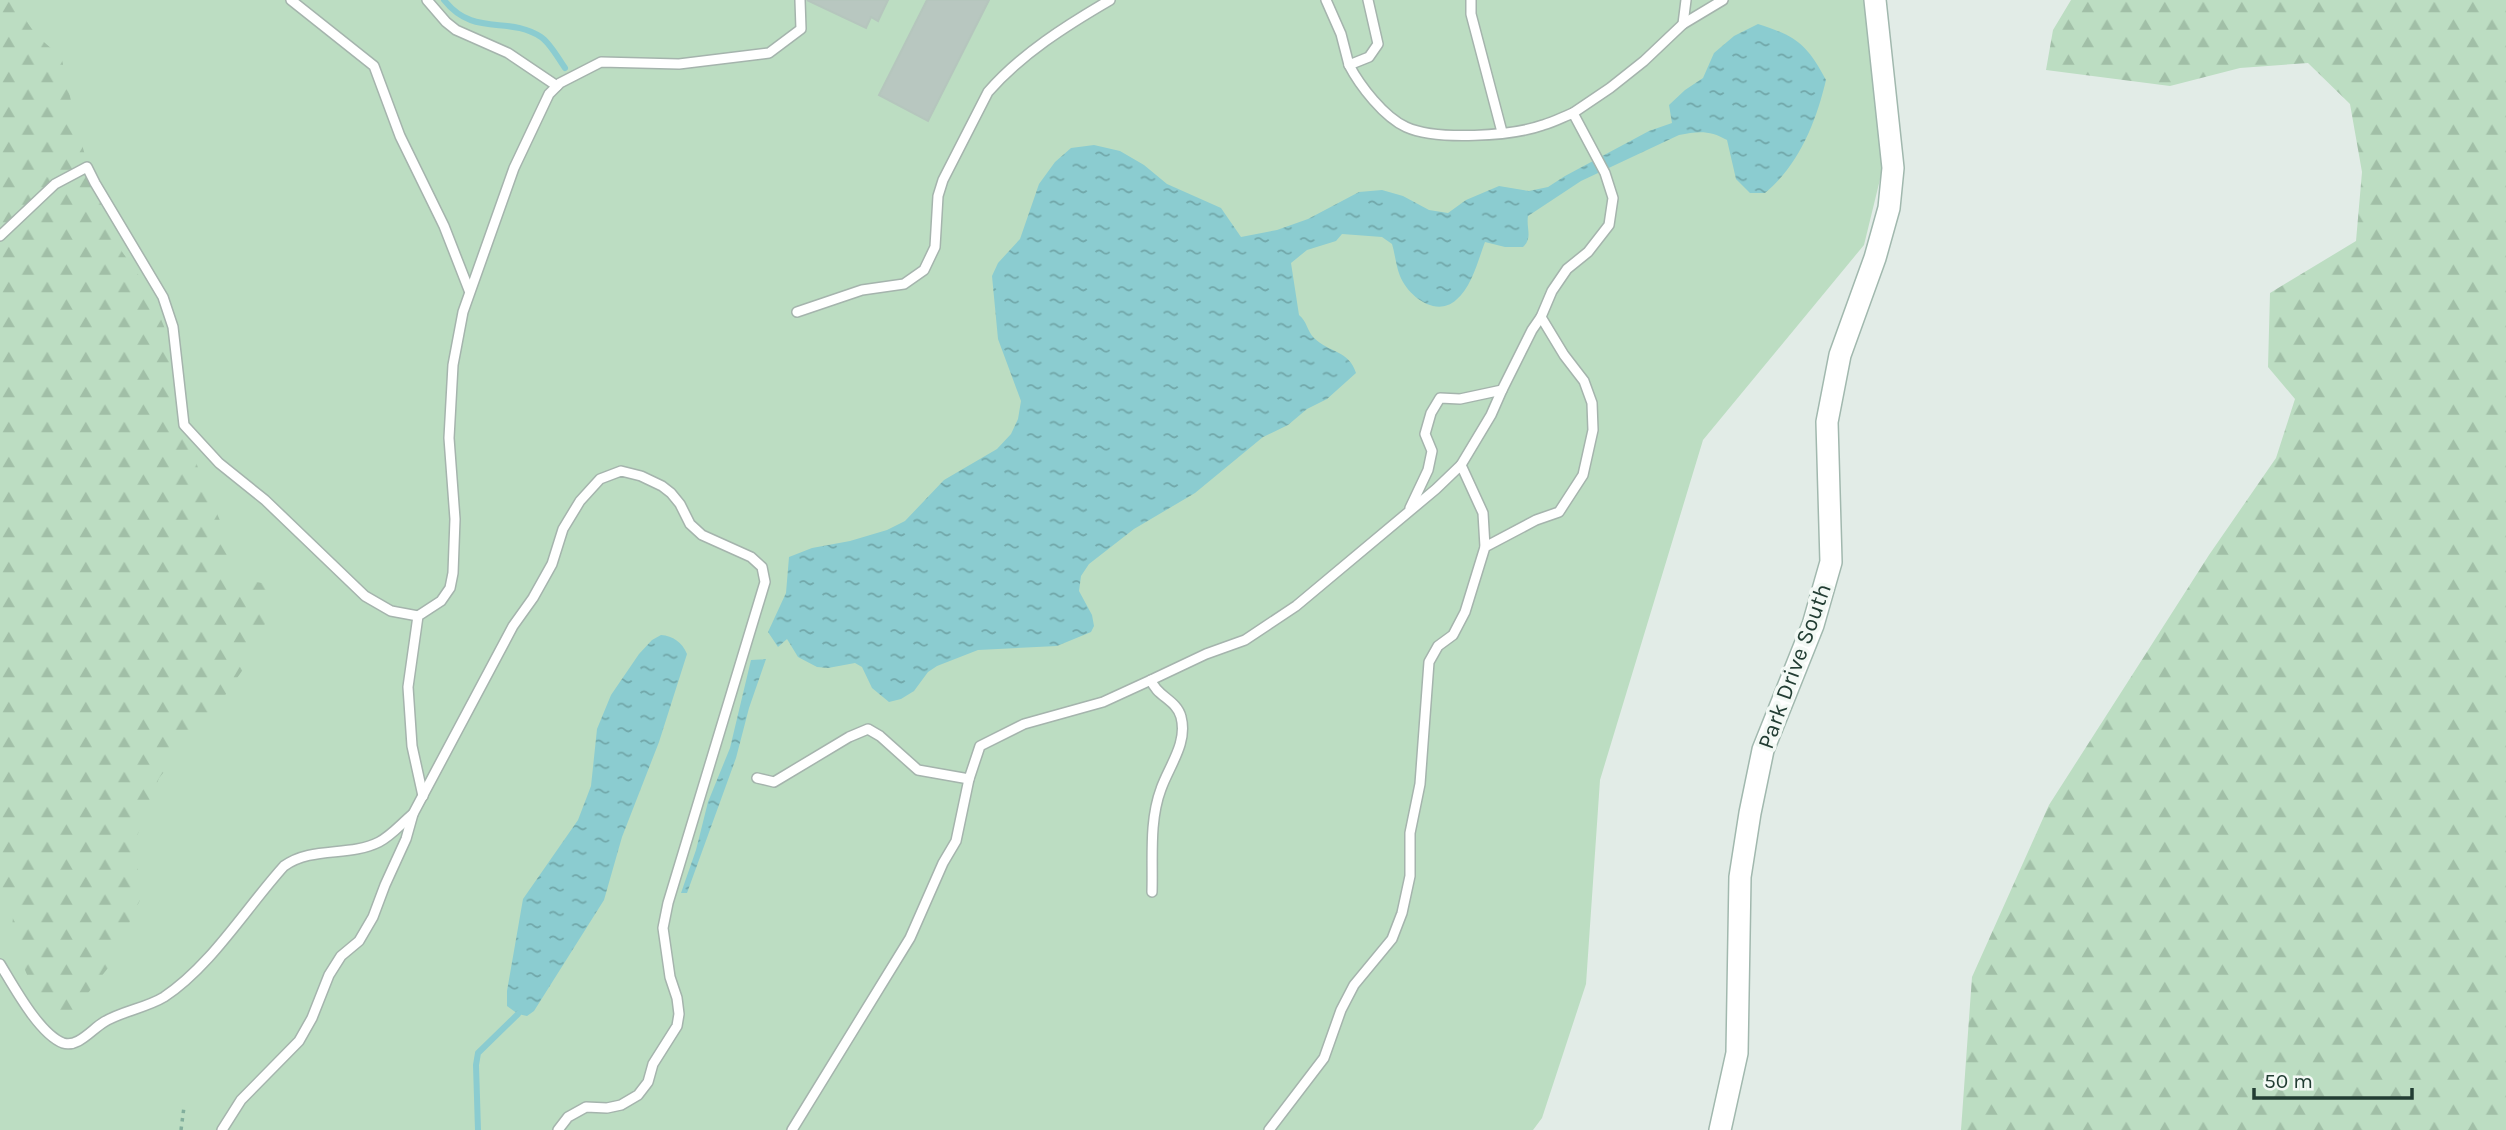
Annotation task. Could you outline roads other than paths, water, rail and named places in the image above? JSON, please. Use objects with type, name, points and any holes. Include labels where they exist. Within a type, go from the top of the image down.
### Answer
[{"type":"street","name":"Park Drive South","points":[[1720,1130],[1737,1053],[1741,877],[1750,813],[1763,750],[1813,625],[1831,562],[1827,422],[1840,355],[1875,258],[1889,208],[1893,168],[1875,0]]},
{"type":"lane","points":[[291,0],[374,66],[400,136],[444,226],[469,290]]},
{"type":"lane","points":[[427,0],[456,30],[508,53],[557,86]]},
{"type":"lane","points":[[0,236],[55,184],[88,167],[163,297],[173,327],[184,425],[219,463],[265,500],[365,596],[391,611],[418,615],[441,601],[450,589],[453,573],[455,519],[449,438],[456,340],[469,290],[514,168],[550,94],[557,86],[601,62],[679,64],[769,53],[801,29],[800,0]]},
{"type":"lane","points":[[797,312],[862,290],[904,284],[924,270],[935,247],[938,196],[943,180],[988,92],[997,81],[1042,45],[1110,0]]},
{"type":"lane","points":[[1326,0],[1341,34],[1349,65],[1373,102],[1405,127],[1443,135],[1502,132],[1542,126],[1573,113],[1644,61],[1683,24],[1723,0]]},
{"type":"lane","points":[[1349,65],[1368,58],[1378,44],[1368,0]]},
{"type":"lane","points":[[1471,0],[1471,14],[1502,132]]},
{"type":"lane","points":[[1683,24],[1686,0]]},
{"type":"lane","points":[[792,1130],[910,938],[943,863],[956,841],[969,779],[980,746],[1024,724],[1103,702],[1206,654],[1245,640],[1296,606],[1461,465],[1491,415],[1552,291],[1567,270],[1588,252],[1609,225],[1613,198],[1605,173],[1573,113]]},
{"type":"lane","points":[[1485,547],[1524,526],[1559,512],[1583,475],[1593,430],[1592,403],[1584,381],[1563,355],[1541,317]]},
{"type":"lane","points":[[1408,513],[1428,470],[1432,451],[1425,434],[1431,413],[1440,398],[1460,399],[1502,390]]},
{"type":"lane","points":[[1269,1130],[1324,1058],[1340,1010],[1354,985],[1392,939],[1402,913],[1410,876],[1410,833],[1420,784],[1429,662],[1437,646],[1452,635],[1465,612],[1485,547],[1483,513],[1461,465]]},
{"type":"lane","points":[[222,1130],[241,1100],[299,1041],[312,1018],[329,975],[341,956],[359,941],[373,917],[384,886],[407,839],[413,814],[513,626],[552,564],[563,529],[580,501],[600,479],[621,471],[662,486],[680,504],[690,524],[702,535],[751,556],[762,567],[765,582],[668,903],[663,928],[670,977],[677,998],[677,1026],[653,1064],[648,1082],[638,1095],[621,1105],[607,1108],[586,1107],[568,1117],[558,1130]]},
{"type":"lane","points":[[418,615],[408,687],[412,746],[422,796]]},
{"type":"lane","points":[[1151,680],[1153,687],[1171,700],[1181,716],[1182,739],[1161,789],[1153,822],[1152,892]]},
{"type":"lane","points":[[757,778],[774,782],[849,737],[868,729],[880,736],[918,770],[969,779]]},
{"type":"lane","points":[[0,964],[32,1013],[51,1035],[64,1043],[75,1044],[106,1021],[161,998],[179,986],[212,952],[284,866],[296,857],[366,846],[380,841],[413,814]]},
{"type":"water","points":[[1758,24],[1799,43],[1813,58],[1826,80],[1811,127],[1797,156],[1765,193],[1750,193],[1736,179],[1727,140],[1704,132],[1692,133],[1679,135],[1581,181],[1528,216],[1528,236],[1523,247],[1505,247],[1485,242],[1474,273],[1462,295],[1448,305],[1432,306],[1409,291],[1397,268],[1392,244],[1382,237],[1342,234],[1336,241],[1307,250],[1291,263],[1299,315],[1314,338],[1349,360],[1356,373],[1327,399],[1307,409],[1288,425],[1263,437],[1195,493],[1134,529],[1089,564],[1081,576],[1079,591],[1092,615],[1094,626],[1091,632],[1057,646],[978,650],[937,666],[928,672],[914,691],[889,702],[872,688],[862,667],[855,663],[828,668],[817,667],[798,657],[787,639],[778,647],[768,632],[786,593],[789,557],[812,548],[887,530],[905,521],[944,480],[997,449],[1011,434],[1018,419],[1021,401],[998,339],[992,276],[998,263],[1020,239],[1039,184],[1055,162],[1071,148],[1094,145],[1120,151],[1144,165],[1167,184],[1221,208],[1241,237],[1277,230],[1308,219],[1359,192],[1382,190],[1403,196],[1429,210],[1448,213],[1466,200],[1499,186],[1529,191],[1548,187],[1649,131],[1672,123],[1669,105],[1703,78],[1714,53],[1734,36]]},
{"type":"water","points":[[661,635],[677,640],[687,654],[659,742],[622,837],[604,900],[534,1011],[527,1016],[518,1014],[507,1006],[507,991],[523,899],[578,820],[591,786],[597,729],[611,695],[639,654]]},
{"type":"water","points":[[766,659],[736,758],[687,893],[681,893],[696,850],[708,802],[730,748],[751,660]]},
{"type":"waterway","points":[[444,0],[455,12],[467,19],[516,27],[541,37],[565,68]]},
{"type":"waterway","points":[[478,1130],[478,1053],[518,1014]]}]
